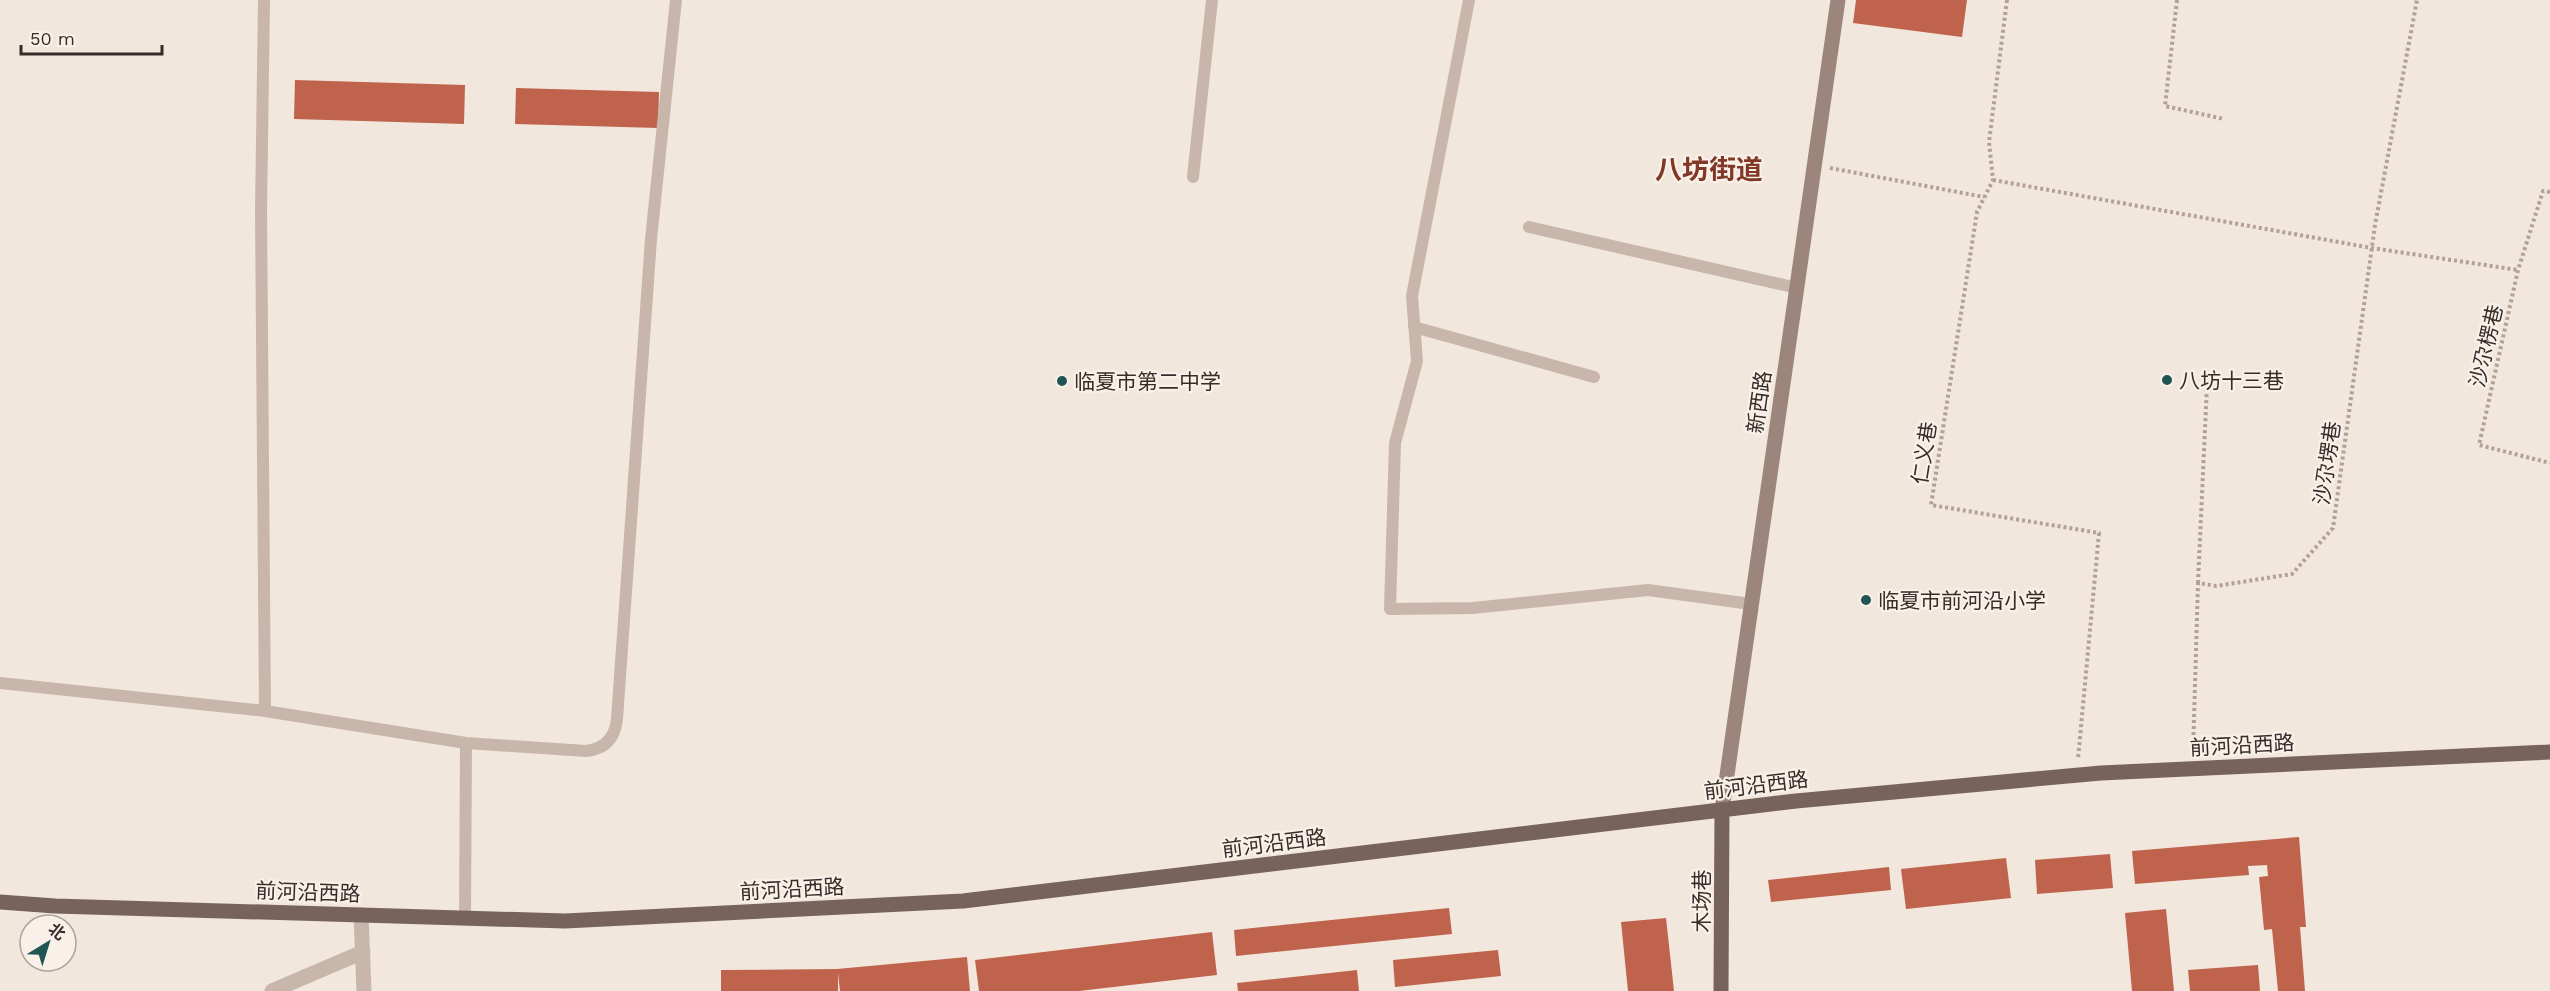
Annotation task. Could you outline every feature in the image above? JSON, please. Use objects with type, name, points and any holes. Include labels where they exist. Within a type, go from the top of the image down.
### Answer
[{"type":"main road","name":"新西路","points":[[1722,810],[1838,0]]},
{"type":"main road","name":"前河沿西路","points":[[0,902],[565,921],[963,901],[1722,810],[2076,775],[2550,752]]},
{"type":"main road","name":"木场巷","points":[[1721,991],[1722,810]]},
{"type":"street","points":[[361,915],[364,991]]},
{"type":"street","points":[[272,991],[363,952]]},
{"type":"lane","points":[[264,0],[261,223],[265,711]]},
{"type":"lane","points":[[0,683],[265,711],[466,743],[586,751],[605,745],[616,729],[651,239],[675,0]]},
{"type":"lane","points":[[1193,177],[1212,0]]},
{"type":"lane","points":[[1469,0],[1412,296],[1417,361],[1395,443],[1390,609],[1473,608],[1648,590],[1752,604]]},
{"type":"lane","points":[[1529,227],[1797,288]]},
{"type":"lane","points":[[1414,327],[1594,376]]},
{"type":"lane","points":[[465,918],[466,743]]},
{"type":"path","points":[[2007,0],[1989,142],[1993,180],[2372,248],[2518,270]]},
{"type":"path","points":[[2177,0],[2165,106],[2224,119]]},
{"type":"path","name":"沙尕塄巷","points":[[2198,583],[2216,586],[2292,574],[2333,528],[2372,248],[2417,0]]},
{"type":"path","points":[[1814,165],[1984,197]]},
{"type":"path","name":"仁义巷","points":[[1993,180],[1977,212],[1931,505],[2099,533],[2076,775]]},
{"type":"path","name":"沙尕楞巷","points":[[2550,192],[2543,190],[2518,270],[2479,445],[2550,464]]},
{"type":"path","points":[[2193,769],[2192,718],[2207,385]]},
{"type":"building","points":[[1856,0],[1967,0],[1962,37],[1853,23]]},
{"type":"building","points":[[295,80],[465,85],[464,124],[294,119]]},
{"type":"building","points":[[516,88],[659,92],[658,128],[515,124]]},
{"type":"building","points":[[2299,837],[2306,927],[2300,927],[2305,991],[2278,991],[2272,929],[2264,930],[2259,877],[2268,876],[2267,865],[2248,866],[2249,875],[2135,884],[2132,851]]},
{"type":"building","points":[[2110,854],[2113,888],[2037,894],[2035,860]]},
{"type":"building","points":[[2006,858],[2011,898],[1906,909],[1901,869]]},
{"type":"building","points":[[1889,867],[1891,890],[1771,902],[1768,880]]},
{"type":"building","points":[[1449,908],[1452,934],[1236,956],[1234,930]]},
{"type":"building","points":[[2166,909],[2174,991],[2132,991],[2125,913]]},
{"type":"building","points":[[1666,918],[1674,991],[1628,991],[1621,922]]},
{"type":"building","points":[[1212,932],[1217,975],[1079,991],[979,991],[975,960]]},
{"type":"building","points":[[1498,950],[1501,976],[1395,987],[1393,960]]},
{"type":"building","points":[[967,957],[970,991],[840,991],[838,973],[838,991],[721,991],[721,970],[837,969]]},
{"type":"building","points":[[2258,965],[2260,991],[2190,991],[2188,970]]},
{"type":"building","points":[[1357,970],[1359,991],[1238,991],[1237,983]]},
{"type":"place","name":"八坊十三巷","points":[[2167,380]]},
{"type":"place","name":"临夏市第二中学","points":[[1062,381]]},
{"type":"place","name":"临夏市前河沿小学","points":[[1866,600]]},
{"type":"district","name":"八坊街道","points":[[1709,170]]}]
